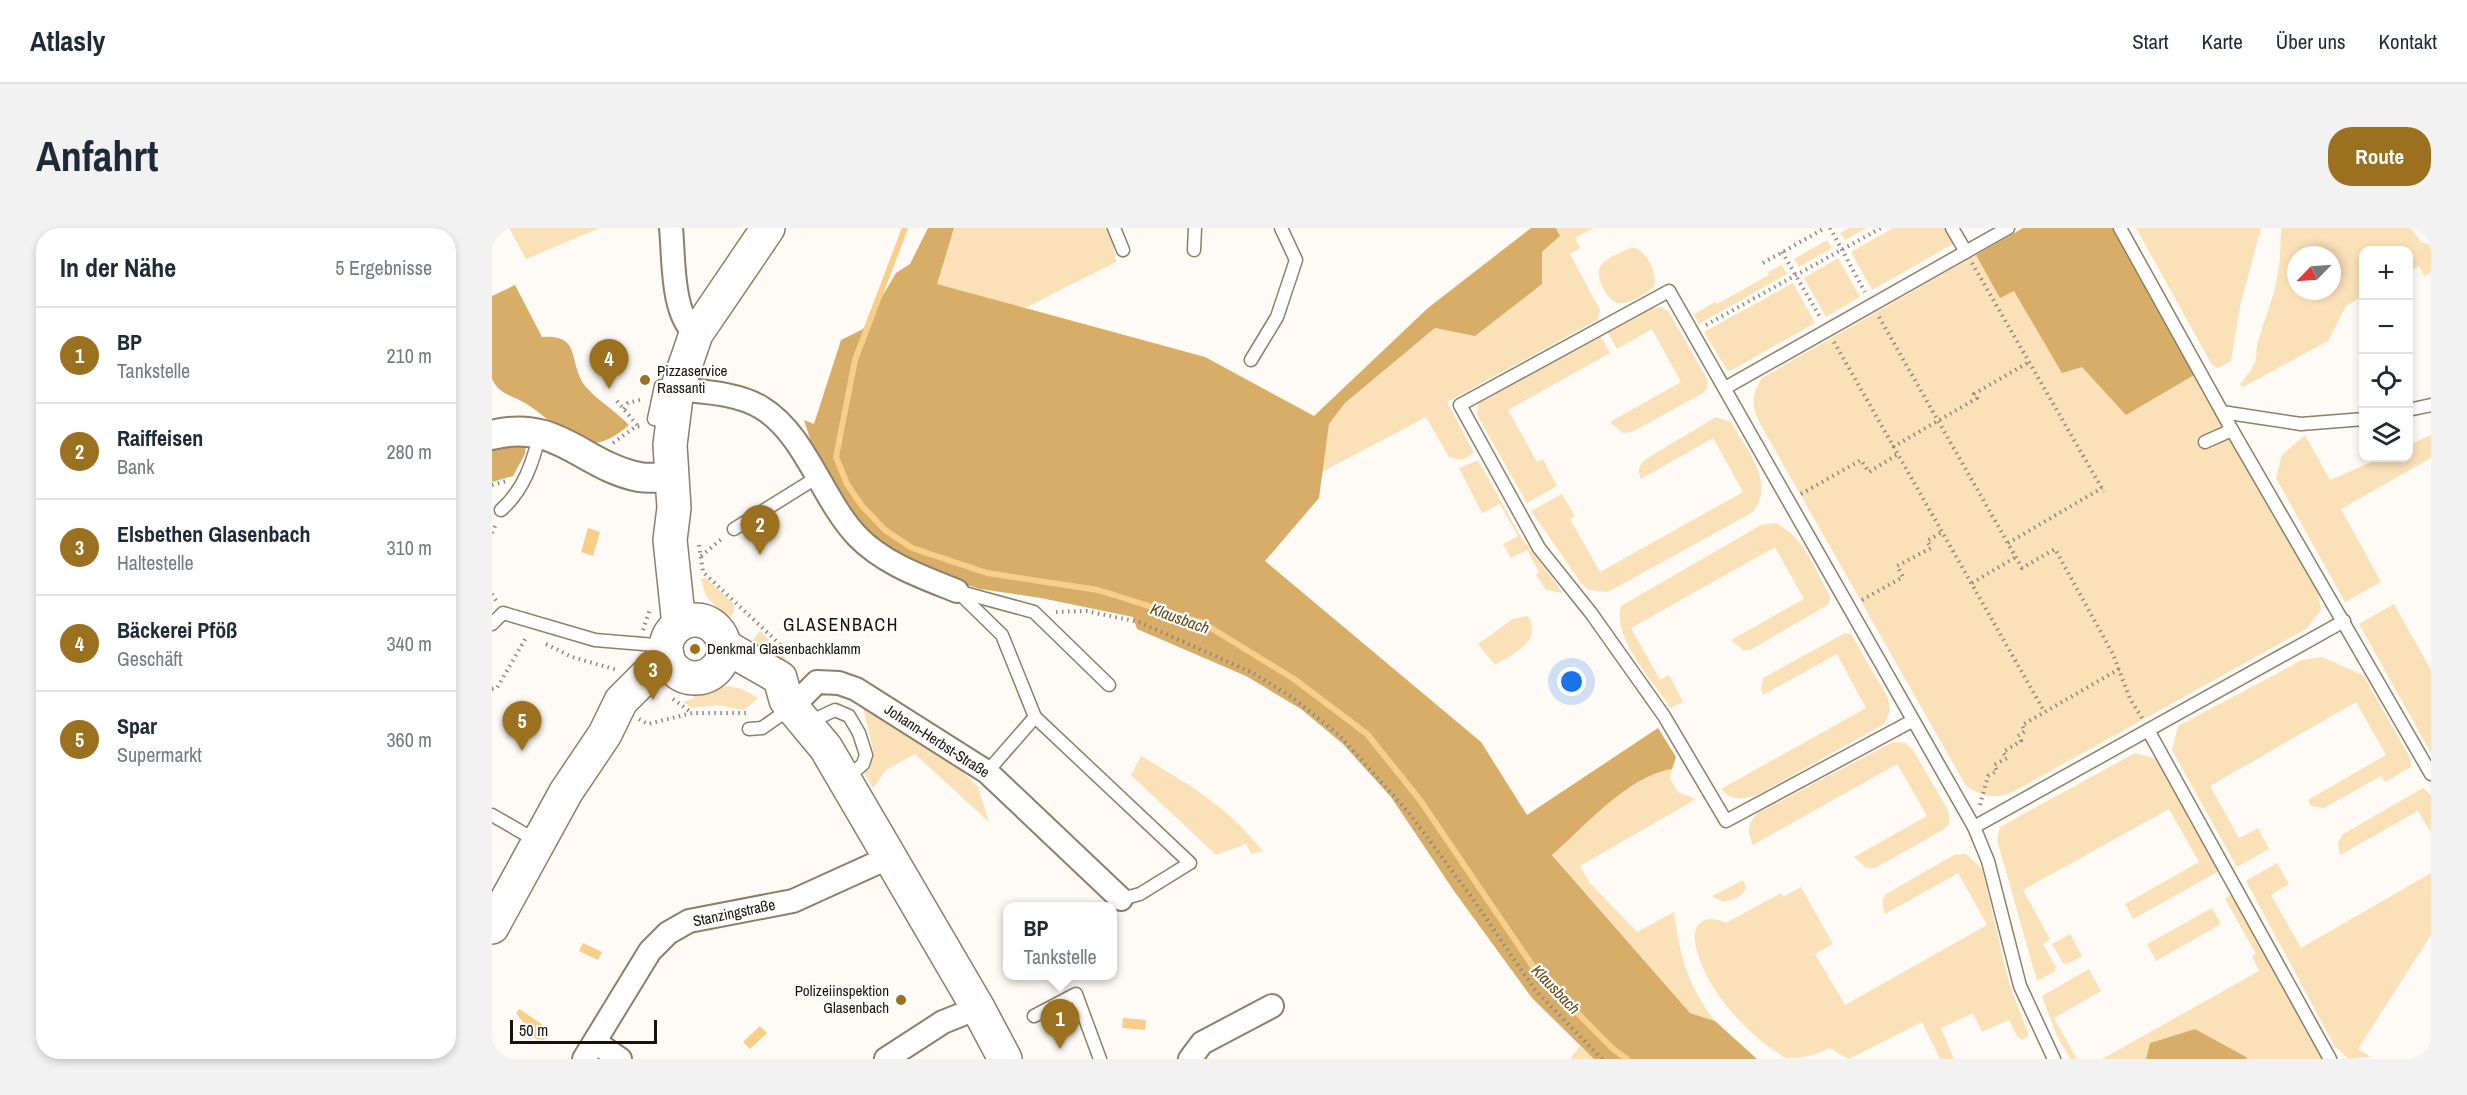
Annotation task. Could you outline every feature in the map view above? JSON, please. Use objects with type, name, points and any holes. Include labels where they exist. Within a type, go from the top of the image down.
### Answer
[{"type":"main road","points":[[689,655],[670,540],[673,493],[671,424],[663,391],[696,334],[768,228]]},
{"type":"main road","points":[[689,655],[766,696],[789,713],[845,779],[978,1008],[1005,1059]]},
{"type":"main road","points":[[492,927],[566,792],[605,735],[635,717],[689,655]]},
{"type":"street","points":[[671,228],[677,298],[687,327],[696,334]]},
{"type":"street","points":[[663,391],[729,396],[762,408],[792,436],[836,509],[858,537],[905,570],[957,591]]},
{"type":"street","points":[[492,435],[516,430],[540,433],[673,493]]},
{"type":"street","name":"Johann-Herbst-Straße","points":[[789,713],[818,682],[839,683],[855,689],[987,772],[1121,899]]},
{"type":"street","name":"Stanzingstraße","points":[[620,1059],[590,1051],[650,951],[668,933],[689,921],[793,901],[890,857]]},
{"type":"street","points":[[1190,1059],[1202,1043],[1272,1006]]},
{"type":"street","points":[[886,1059],[944,1023],[978,1008]]},
{"type":"lane","points":[[1114,228],[1123,250]]},
{"type":"lane","points":[[1194,250],[1195,228]]},
{"type":"lane","points":[[1251,360],[1277,317],[1296,260],[1281,228]]},
{"type":"lane","points":[[1952,228],[1966,252]]},
{"type":"lane","points":[[1725,388],[2008,228]]},
{"type":"lane","points":[[2120,228],[2232,430],[2431,774]]},
{"type":"lane","points":[[1912,721],[1726,822],[1664,716],[1591,613],[1539,548],[1460,405],[1669,291],[1974,827],[1988,861],[2020,986],[2054,1059]]},
{"type":"lane","points":[[2413,409],[2431,405]]},
{"type":"lane","points":[[2222,412],[2301,424],[2359,420]]},
{"type":"lane","points":[[2205,442],[2232,430]]},
{"type":"lane","points":[[501,510],[513,499],[534,460],[540,433]]},
{"type":"lane","points":[[734,529],[816,478]]},
{"type":"lane","points":[[957,591],[1034,612],[1109,685]]},
{"type":"lane","points":[[957,591],[1002,635],[1035,717],[1190,863],[1140,894],[1121,899]]},
{"type":"lane","points":[[492,624],[503,613],[595,640],[689,655]]},
{"type":"lane","points":[[1974,827],[2344,621]]},
{"type":"lane","points":[[749,729],[762,728],[789,713]]},
{"type":"lane","points":[[987,772],[1035,717]]},
{"type":"lane","points":[[2148,730],[2330,1059]]},
{"type":"lane","points":[[492,815],[538,842]]},
{"type":"lane","points":[[1034,1016],[1076,994],[1100,1059]]},
{"type":"path","points":[[1763,263],[1827,228],[1842,250],[2022,568],[2055,549],[2119,669],[2130,699],[2148,730]]},
{"type":"path","points":[[1693,333],[1881,228]]},
{"type":"path","points":[[1782,252],[2044,711]]},
{"type":"path","points":[[1966,252],[2103,490],[2008,543]]},
{"type":"path","points":[[1893,447],[1977,398],[1974,394],[2029,362]]},
{"type":"path","points":[[624,409],[628,403],[663,391]]},
{"type":"path","points":[[617,401],[636,426],[630,432]]},
{"type":"path","points":[[1790,501],[1862,460],[1869,472],[1898,454]]},
{"type":"path","points":[[700,556],[734,529]]},
{"type":"path","points":[[1851,610],[1860,601],[1903,577],[1898,566],[1930,548],[1927,541],[1942,532]]},
{"type":"path","points":[[1972,583],[2016,557]]},
{"type":"path","points":[[703,572],[788,652],[790,660]]},
{"type":"path","points":[[1034,612],[1086,611],[1139,622],[1254,673],[1321,720],[1339,735],[1410,814],[1475,902],[1535,990],[1602,1059]]},
{"type":"path","points":[[492,689],[497,688],[528,634],[572,657],[610,667]]},
{"type":"path","points":[[689,655],[692,713]]},
{"type":"path","points":[[1974,827],[1988,776],[1997,771],[1994,765],[2007,758],[2003,752],[2021,741],[2018,736],[2025,731],[2022,725],[2119,669]]},
{"type":"path","points":[[643,722],[648,724],[692,713],[738,712],[764,718],[789,713]]},
{"type":"shaded area","points":[[509,228],[600,228],[526,259]]},
{"type":"shaded area","points":[[928,228],[954,228],[937,284],[1205,357],[1314,416],[1428,308],[1531,228],[1556,228],[1560,236],[1542,252],[1542,284],[1475,336],[1435,328],[1345,403],[1329,424],[1319,498],[1265,561],[1481,742],[1527,815],[1658,728],[1676,757],[1672,769],[1639,781],[1623,792],[1552,855],[1690,1013],[1715,1021],[1757,1059],[1594,1059],[1532,998],[1454,891],[1391,797],[1343,744],[1301,709],[1246,676],[1137,629],[1133,617],[1041,598],[980,589],[921,570],[864,533],[819,467],[804,420],[814,424],[841,340],[863,329],[896,273],[910,264]]},
{"type":"shaded area","points":[[954,228],[1110,228],[1116,262],[1025,308],[936,284]]},
{"type":"shaded area","points":[[1556,228],[1593,228],[1575,238],[1580,248],[1570,254],[1600,310],[1597,320],[1447,402],[1474,453],[1462,460],[1449,457],[1426,417],[1322,472],[1329,424],[1345,403],[1435,328],[1475,335],[1542,252],[1560,236]]},
{"type":"shaded area","points":[[1849,228],[1867,228],[1845,240],[1840,233]]},
{"type":"shaded area","points":[[1893,228],[1944,228],[1953,244],[1872,290],[1851,252]]},
{"type":"shaded area","points":[[2023,228],[2113,228],[2194,375],[2126,415],[2082,367],[2062,373],[2014,291],[2000,298],[1976,255]]},
{"type":"shaded area","points":[[2113,228],[2318,593],[2321,610],[2306,629],[2011,793],[1987,796],[1966,786],[1758,420],[1754,409],[1754,394],[1762,378],[1976,255]]},
{"type":"shaded area","points":[[2136,228],[2261,228],[2240,306],[2231,361],[2218,368],[2212,365]]},
{"type":"shaded area","points":[[2281,228],[2411,228],[2421,242],[2431,245],[2431,272],[2424,276],[2419,266],[2413,270],[2413,246],[2359,246],[2359,298],[2346,306],[2328,341],[2243,387],[2240,384],[2256,360],[2257,344],[2275,289],[2280,259]]},
{"type":"shaded area","points":[[1827,240],[1832,248],[1799,267],[1794,259]]},
{"type":"shaded area","points":[[1632,247],[1642,253],[1650,263],[1654,275],[1654,286],[1637,298],[1626,303],[1617,303],[1604,291],[1599,278],[1600,267],[1609,258]]},
{"type":"shaded area","points":[[1838,258],[1860,297],[1826,317],[1804,278]]},
{"type":"shaded area","points":[[1782,265],[1787,274],[1699,324],[1694,314],[1715,302],[1717,304],[1769,275],[1768,272]]},
{"type":"shaded area","points":[[1793,283],[1815,323],[1732,370],[1727,370],[1704,332]]},
{"type":"shaded area","points":[[515,285],[542,337],[555,337],[564,340],[569,345],[580,378],[586,387],[629,425],[612,437],[598,443],[585,443],[562,431],[495,384],[492,379],[492,296]]},
{"type":"shaded area","points":[[1661,307],[1668,311],[1707,379],[1707,388],[1703,393],[1632,432],[1623,433],[1610,422],[1681,382],[1652,329],[1617,349],[1608,333],[1652,309]]},
{"type":"shaded area","points":[[1601,337],[1610,353],[1508,410],[1537,462],[1543,459],[1557,486],[1527,503],[1477,415],[1478,404]]},
{"type":"shaded area","points":[[1716,417],[1731,422],[1756,466],[1761,489],[1759,501],[1753,512],[1608,592],[1589,590],[1582,584],[1531,511],[1562,494],[1575,516],[1570,519],[1600,572],[1743,492],[1713,438],[1641,479],[1639,468],[1646,459]]},
{"type":"shaded area","points":[[2305,435],[2330,480],[2372,462],[2413,462],[2413,443],[2431,435],[2431,458],[2341,509],[2381,582],[2345,602],[2276,478],[2282,455]]},
{"type":"shaded area","points":[[492,441],[526,443],[525,454],[513,476],[492,482]]},
{"type":"shaded area","points":[[1478,460],[1521,537],[1563,593],[1546,590],[1536,575],[1539,572],[1527,550],[1511,558],[1503,544],[1518,536],[1500,504],[1482,513],[1459,468]]},
{"type":"shaded area","points":[[1774,523],[1793,535],[1807,554],[1830,596],[1829,604],[1750,650],[1743,650],[1731,640],[1804,599],[1775,547],[1631,628],[1660,680],[1669,675],[1683,702],[1671,708],[1628,645],[1622,632],[1621,606],[1761,525]]},
{"type":"shaded area","points":[[588,528],[600,532],[593,556],[581,552]]},
{"type":"shaded area","points":[[706,578],[734,604],[734,613],[728,619],[706,596],[701,579]]},
{"type":"shaded area","points":[[2394,604],[2431,670],[2431,753],[2359,624]]},
{"type":"shaded area","points":[[1528,616],[1532,625],[1529,640],[1518,651],[1495,665],[1478,644],[1513,619]]},
{"type":"shaded area","points":[[760,631],[783,653],[786,661],[784,663],[751,642]]},
{"type":"shaded area","points":[[1845,633],[1851,634],[1888,698],[1890,711],[1884,724],[1757,795],[1746,798],[1729,796],[1721,789],[1866,708],[1837,654],[1763,695],[1761,688],[1763,678]]},
{"type":"shaded area","points":[[2322,657],[2363,675],[2410,758],[2411,767],[2385,782],[2381,776],[2324,808],[2311,806],[2308,800],[2386,755],[2356,702],[2210,786],[2239,838],[2258,828],[2269,849],[2237,867],[2172,750],[2178,726],[2302,660]]},
{"type":"shaded area","points":[[729,686],[742,689],[758,698],[744,710],[718,705],[692,708],[683,702],[694,698],[692,693]]},
{"type":"shaded area","points":[[863,707],[951,761],[978,787],[989,822],[915,754],[886,770],[873,788],[864,772],[874,754]]},
{"type":"shaded area","points":[[1893,742],[1905,743],[1913,750],[1949,812],[1949,824],[1943,830],[1875,868],[1866,868],[1854,857],[1927,816],[1897,764],[1753,845],[1749,828],[1758,813]]},
{"type":"shaded area","points":[[2135,753],[2157,759],[2219,871],[2133,919],[2125,904],[2199,862],[2169,809],[2023,890],[2050,939],[2043,944],[2056,967],[2054,972],[2037,981],[1997,840],[2000,827]]},
{"type":"shaded area","points":[[1141,756],[1207,798],[1235,821],[1263,851],[1251,854],[1246,844],[1216,855],[1131,775]]},
{"type":"shaded area","points":[[1672,769],[1670,779],[1678,792],[1696,799],[1580,866],[1589,882],[1637,932],[1674,912],[1686,970],[1705,1008],[1715,1021],[1690,1013],[1552,854],[1624,792],[1640,781]]},
{"type":"shaded area","points":[[2423,788],[2431,795],[2431,833],[2418,811],[2340,855],[2338,843],[2343,834]]},
{"type":"shaded area","points":[[1966,854],[1982,869],[2009,983],[2029,1036],[2022,1040],[2017,1036],[2009,1020],[1982,1032],[1973,1013],[1941,1028],[1954,1059],[1940,1059],[1922,1022],[1849,1059],[1829,1048],[1808,1056],[1786,1058],[1771,1049],[1742,1024],[1717,993],[1699,959],[1695,934],[1696,928],[1703,921],[1714,919],[1726,923],[1781,893],[1783,897],[1801,887],[1833,944],[1815,954],[1845,1005],[1987,925],[1958,873],[1885,914],[1884,911],[1883,901],[1886,894],[1954,855]]},
{"type":"shaded area","points":[[2277,863],[2289,884],[2271,895],[2301,948],[2431,873],[2431,935],[2358,1049],[2371,1057],[2348,1059],[2334,1045],[2246,881]]},
{"type":"shaded area","points":[[1743,880],[1746,887],[1737,898],[1723,902],[1712,896]]},
{"type":"shaded area","points":[[2232,894],[2322,1059],[2247,1059],[2195,1029],[2150,1043],[2146,1059],[2102,1059],[2259,971],[2252,956],[2256,954],[2225,899]]},
{"type":"shaded area","points":[[2212,908],[2221,924],[2156,961],[2147,944]]},
{"type":"shaded area","points":[[2070,934],[2082,956],[2068,964],[2063,963],[2052,944]]},
{"type":"shaded area","points":[[583,943],[602,952],[598,960],[579,951]]},
{"type":"shaded area","points":[[2089,969],[2101,991],[2054,1018],[2077,1059],[2070,1059],[2056,1034],[2042,996]]},
{"type":"shaded area","points":[[519,1009],[546,1027],[549,1034],[544,1040],[536,1039],[516,1013]]},
{"type":"shaded area","points":[[1123,1018],[1146,1020],[1145,1030],[1122,1028]]},
{"type":"shaded area","points":[[760,1026],[767,1033],[750,1049],[743,1042]]},
{"type":"shaded area","points":[[2195,1029],[2247,1059],[2146,1059],[2150,1043]]},
{"type":"shaded area","points":[[1580,1046],[1594,1059],[1570,1059]]},
{"type":"waterway","name":"Klausbach","points":[[905,228],[855,360],[836,457],[847,484],[862,506],[885,530],[912,548],[987,573],[1098,590],[1203,623],[1294,679],[1367,734],[1420,800],[1536,971],[1613,1049],[1627,1059]]},
{"type":"place","name":"Pizzaservice Rassanti","points":[[645,380]]},
{"type":"place","name":"Bäckerei Pföß","points":[[609,389]]},
{"type":"place","name":"Raiffeisen","points":[[760,555]]},
{"type":"place","name":"Denkmal Glasenbachklamm","points":[[695,649]]},
{"type":"place","name":"Elsbethen Glasenbach","points":[[653,700]]},
{"type":"place","name":"Spar","points":[[522,751]]},
{"type":"place","name":"Polizeiinspektion Glasenbach","points":[[901,1000]]},
{"type":"place","name":"BP","points":[[1060,1049]]},
{"type":"district","name":"GLASENBACH","points":[[841,625]]}]
